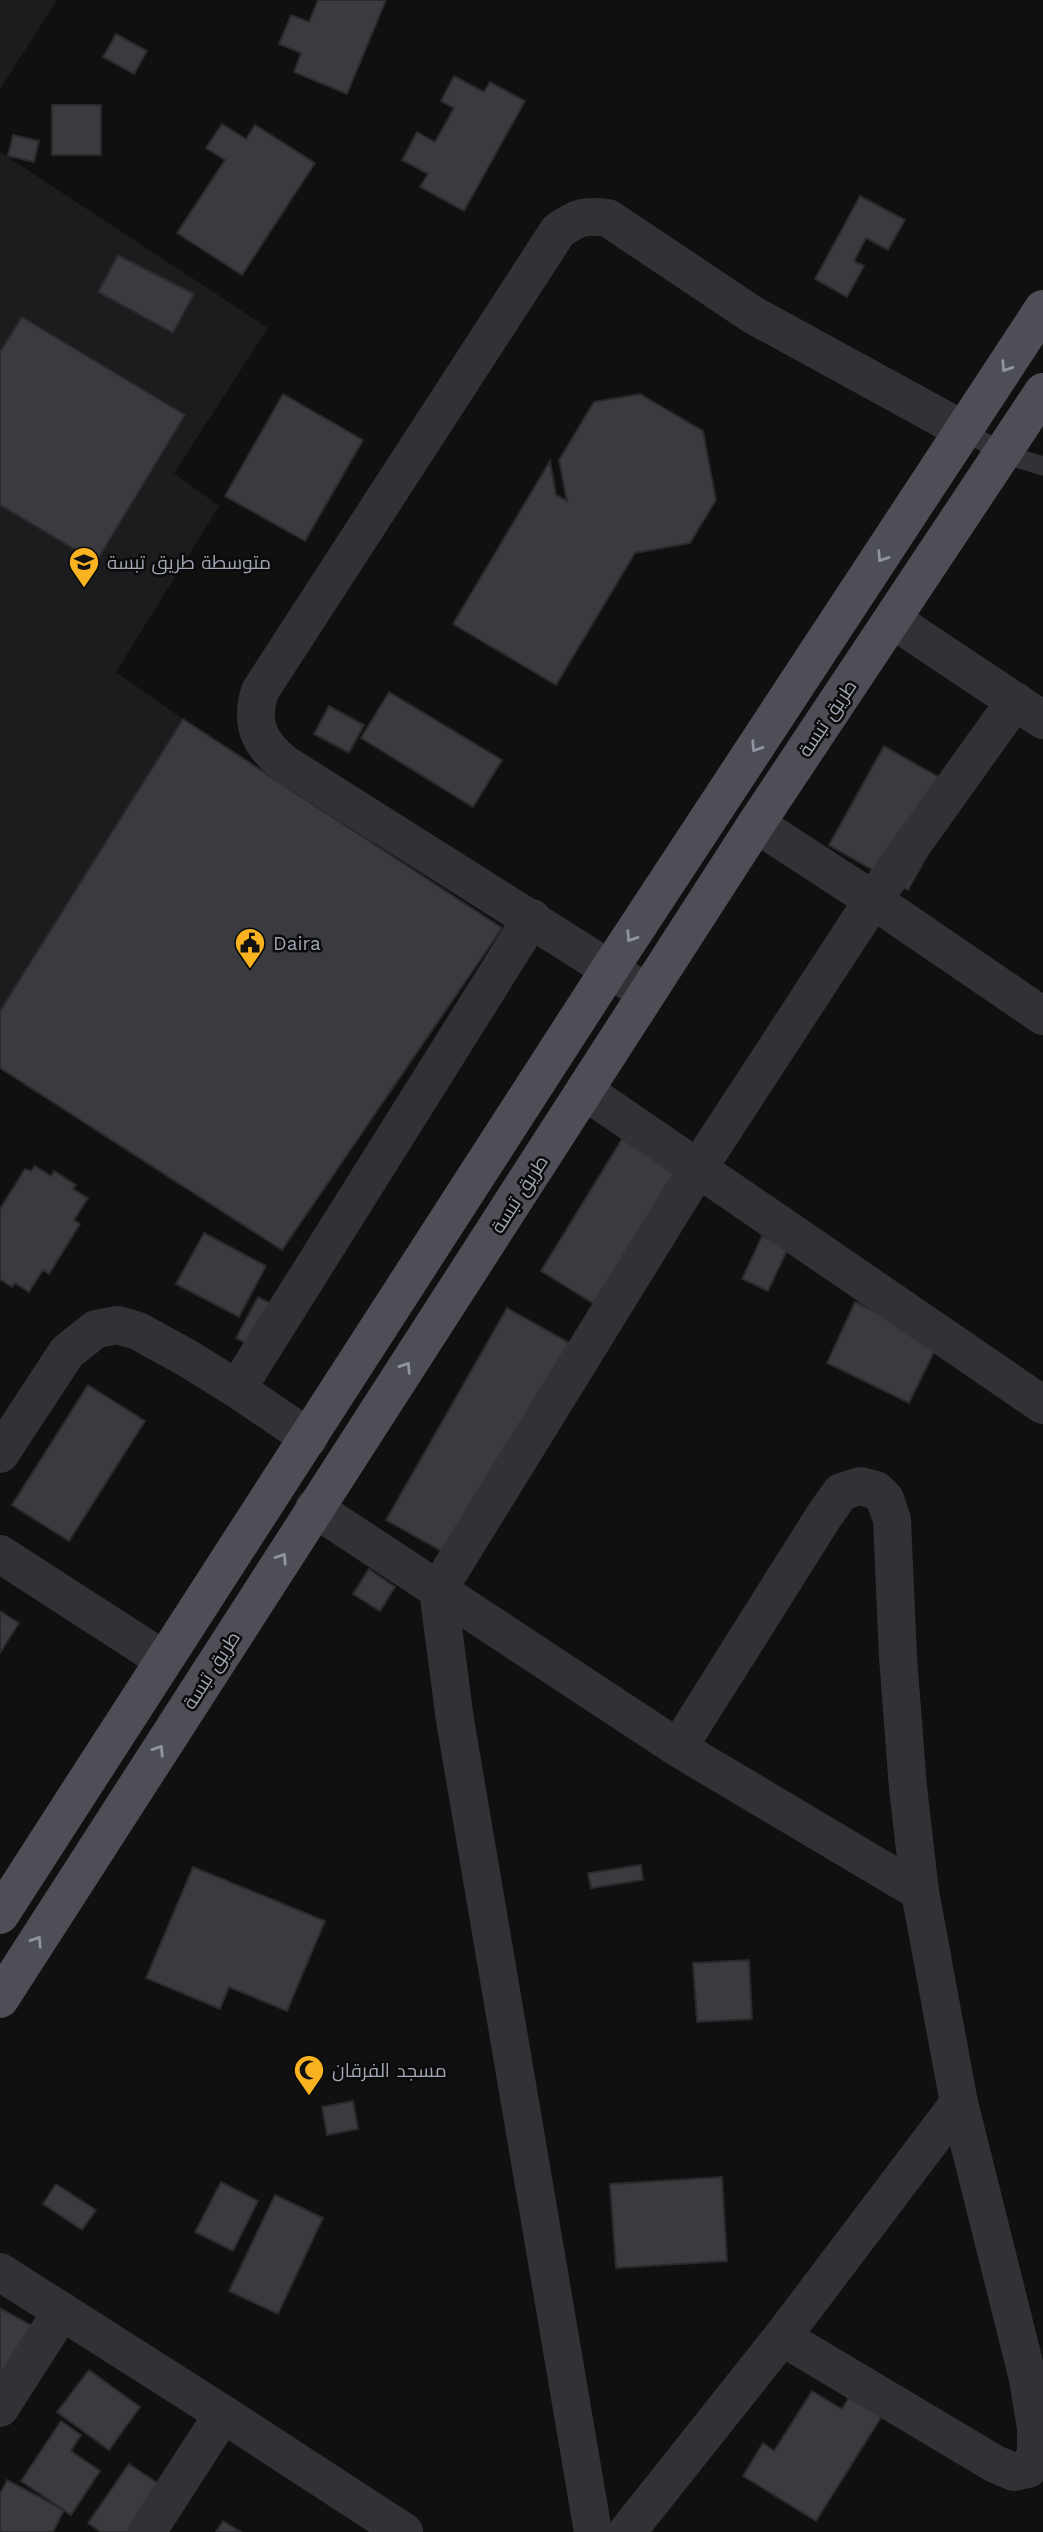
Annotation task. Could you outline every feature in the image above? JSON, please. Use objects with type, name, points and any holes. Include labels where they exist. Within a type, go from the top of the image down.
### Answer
[{"type":"main road","points":[[0,1915],[610,970],[1043,309]]},
{"type":"main road","name":"طريق تبسة","points":[[0,1999],[756,824],[1043,392]]},
{"type":"street","points":[[647,993],[285,764],[264,744],[256,718],[256,704],[268,678],[558,231],[573,220],[590,216],[608,218],[753,315],[965,431]]},
{"type":"street","points":[[593,2532],[455,1720],[438,1590],[697,1170],[873,900],[1029,711],[893,620]]},
{"type":"street","points":[[756,824],[1043,1016]]},
{"type":"street","points":[[237,1389],[532,918]]},
{"type":"street","points":[[585,1091],[1043,1405]]},
{"type":"street","points":[[0,1454],[67,1352],[96,1329],[118,1325],[138,1331],[237,1389],[309,1438]]},
{"type":"street","points":[[678,1748],[841,1493],[860,1486],[876,1490],[885,1499],[892,1520],[898,1657],[908,1788],[920,1892],[959,2103],[1028,2379],[1036,2454],[1028,2469],[1014,2472],[995,2464],[782,2337]]},
{"type":"street","points":[[314,1508],[678,1748],[920,1892]]},
{"type":"street","points":[[0,1554],[164,1660]]},
{"type":"street","points":[[627,2532],[782,2337],[959,2103]]},
{"type":"street","points":[[0,2272],[223,2414],[388,2528]]},
{"type":"street","points":[[0,2409],[62,2311]]},
{"type":"street","points":[[147,2532],[223,2414]]},
{"type":"lane","points":[[965,431],[1004,454],[1043,466]]},
{"type":"shaded area","points":[[0,0],[57,0],[0,89]]},
{"type":"shaded area","name":"متوسطة طريق تبسة","points":[[0,152],[268,328],[174,473],[219,506],[116,672],[183,719],[0,1011]]},
{"type":"building","points":[[318,0],[386,0],[347,94],[294,72],[301,53],[279,44],[291,15],[309,22]]},
{"type":"building","points":[[116,34],[147,51],[134,74],[103,57]]},
{"type":"building","points":[[454,76],[484,92],[490,82],[525,101],[464,211],[420,187],[428,174],[402,160],[417,132],[435,142],[454,108],[441,101]]},
{"type":"building","points":[[52,105],[101,105],[101,155],[52,155]]},
{"type":"building","points":[[222,124],[246,139],[255,125],[315,163],[242,275],[177,233],[225,160],[206,148]]},
{"type":"building","points":[[13,135],[39,141],[34,162],[8,156]]},
{"type":"building","points":[[860,196],[905,220],[888,250],[866,238],[854,261],[864,266],[847,297],[815,279]]},
{"type":"building","points":[[118,255],[194,294],[173,333],[98,292]]},
{"type":"building","points":[[22,317],[185,415],[96,562],[0,505],[0,352]]},
{"type":"building","points":[[283,394],[363,440],[305,541],[225,496]]},
{"type":"building","points":[[640,394],[703,431],[716,500],[690,543],[635,553],[556,685],[453,624],[550,461],[556,495],[567,501],[559,460],[594,402]]},
{"type":"building","points":[[389,692],[502,760],[473,807],[361,738]]},
{"type":"building","points":[[329,706],[364,725],[349,753],[314,734]]},
{"type":"building","name":"Daira","points":[[183,719],[502,928],[282,1250],[0,1068],[0,1011]]},
{"type":"building","points":[[884,746],[963,791],[908,890],[829,845]]},
{"type":"building","points":[[622,1139],[694,1182],[612,1315],[541,1271]]},
{"type":"building","points":[[35,1166],[51,1176],[54,1171],[76,1185],[73,1189],[88,1198],[74,1220],[80,1224],[49,1274],[43,1270],[29,1292],[15,1283],[12,1287],[0,1279],[0,1209],[25,1169],[31,1171]]},
{"type":"building","points":[[204,1233],[266,1266],[239,1317],[176,1284]]},
{"type":"building","points":[[762,1236],[788,1248],[768,1291],[742,1279]]},
{"type":"building","points":[[258,1297],[282,1309],[260,1350],[236,1338]]},
{"type":"building","points":[[855,1302],[939,1342],[909,1403],[827,1363]]},
{"type":"building","points":[[507,1308],[580,1349],[459,1561],[386,1520]]},
{"type":"building","points":[[88,1385],[145,1421],[69,1541],[12,1505]]},
{"type":"building","points":[[369,1569],[395,1587],[380,1611],[353,1594]]},
{"type":"building","points":[[0,1611],[19,1623],[0,1653]]},
{"type":"building","points":[[641,1865],[643,1880],[591,1888],[588,1873]]},
{"type":"building","points":[[193,1867],[325,1921],[287,2011],[229,1987],[220,2009],[146,1978]]},
{"type":"building","points":[[749,1960],[752,2019],[697,2022],[693,1963]]},
{"type":"building","points":[[353,2101],[358,2129],[327,2135],[322,2107]]},
{"type":"building","points":[[722,2177],[727,2261],[616,2268],[610,2184]]},
{"type":"building","points":[[221,2182],[258,2201],[233,2251],[195,2232]]},
{"type":"building","points":[[56,2184],[96,2210],[82,2230],[43,2204]]},
{"type":"building","points":[[275,2195],[323,2218],[278,2314],[229,2291]]},
{"type":"building","points":[[0,2308],[54,2338],[0,2377]]},
{"type":"building","points":[[89,2370],[140,2407],[109,2450],[57,2412]]},
{"type":"building","points":[[812,2391],[842,2409],[850,2396],[882,2416],[816,2521],[743,2476],[763,2443],[774,2451]]},
{"type":"building","points":[[61,2421],[81,2435],[71,2451],[100,2471],[71,2515],[21,2481]]},
{"type":"building","points":[[129,2464],[174,2494],[148,2532],[101,2532],[88,2523]]},
{"type":"building","points":[[7,2480],[64,2510],[53,2532],[0,2532],[0,2494]]},
{"type":"building","points":[[223,2521],[241,2532],[216,2532]]},
{"type":"place","name":"متوسطة طريق تبسة","points":[[84,589]]},
{"type":"place","name":"Daira","points":[[250,970]]},
{"type":"place","name":"مسجد الفرقان","points":[[309,2097]]}]
